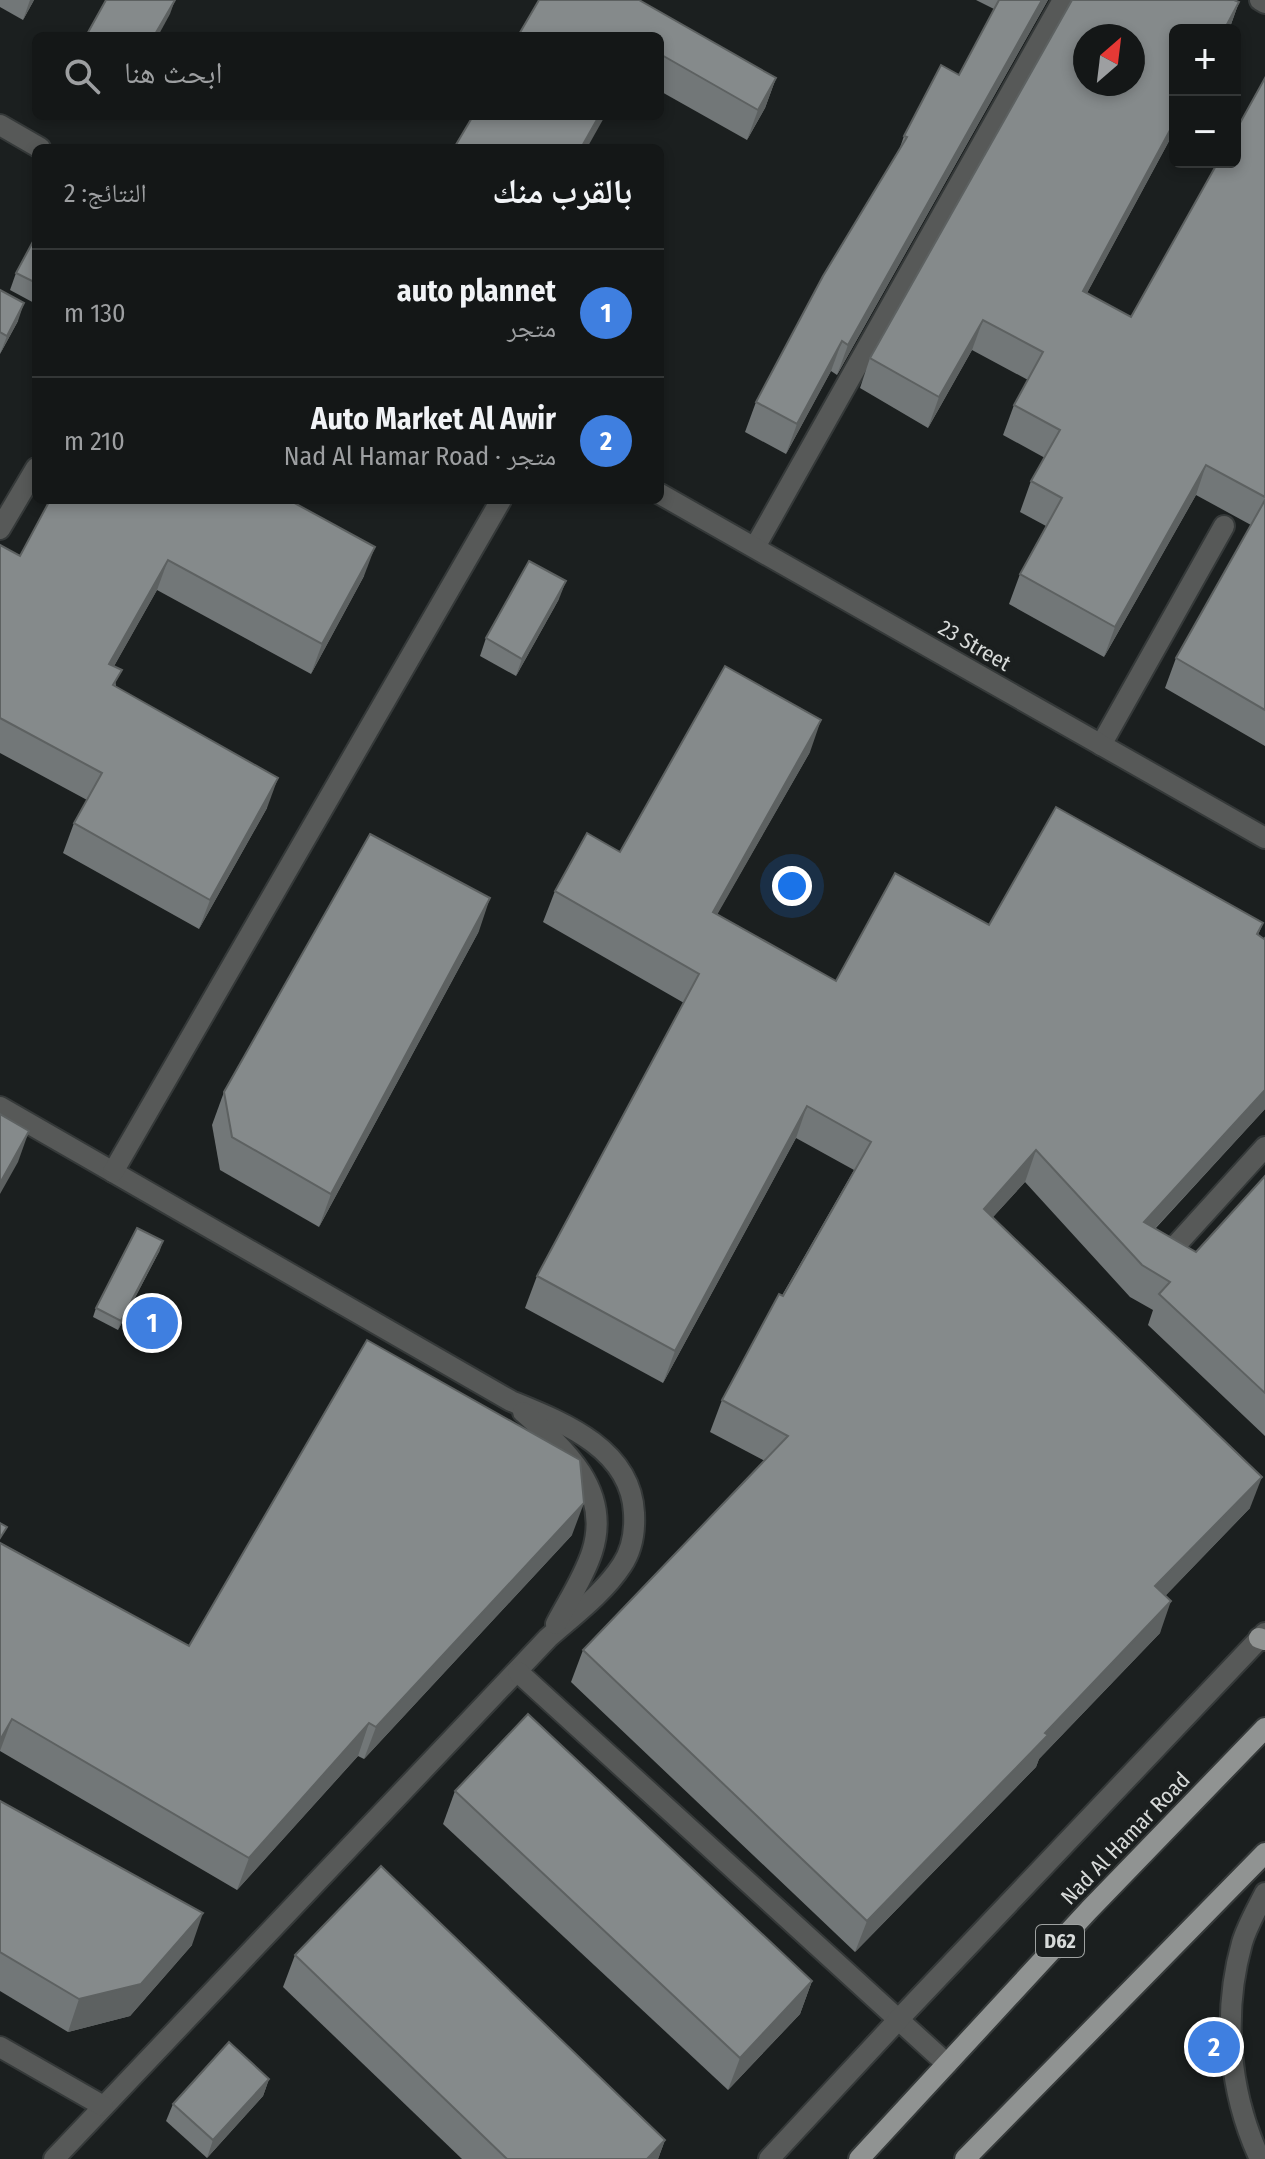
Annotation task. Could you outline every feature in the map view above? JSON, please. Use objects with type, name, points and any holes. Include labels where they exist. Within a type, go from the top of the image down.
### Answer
[{"type":"main road","name":"Nad Al Hamar Road","points":[[859,2159],[1089,1910],[1265,1728]]},
{"type":"main road","points":[[965,2159],[1265,1853]]},
{"type":"street","points":[[755,547],[1063,0]]},
{"type":"street","points":[[0,125],[33,144]]},
{"type":"street","points":[[0,529],[32,475]]},
{"type":"street","name":"23 Street","points":[[664,496],[1265,838]]},
{"type":"street","points":[[113,1172],[499,504]]},
{"type":"street","points":[[1101,745],[1224,526]]},
{"type":"street","points":[[0,1107],[511,1401],[568,1425],[597,1445],[620,1469],[633,1499],[635,1533],[623,1564],[601,1589],[548,1638],[54,2159]]},
{"type":"street","points":[[1167,1255],[1265,1147]]},
{"type":"street","points":[[511,1401],[564,1448],[586,1478],[596,1514],[593,1550],[548,1638]]},
{"type":"street","points":[[769,2159],[1263,1637]]},
{"type":"street","points":[[518,1672],[947,2064]]},
{"type":"street","points":[[1260,2159],[1247,2129],[1232,2067],[1232,1985],[1243,1940],[1265,1893]]},
{"type":"street","points":[[0,2047],[103,2106]]},
{"type":"building","points":[[106,0],[175,0],[156,32],[88,32]]},
{"type":"building","points":[[539,0],[639,0],[776,78],[758,110],[664,56],[664,32],[520,32]]},
{"type":"building","points":[[999,0],[1042,0],[848,345],[842,341],[797,424],[756,402],[823,276],[907,137],[904,136],[941,65],[959,75]]},
{"type":"building","points":[[1072,0],[1239,2],[1227,24],[1169,24],[1169,132],[1083,291],[1131,317],[1215,168],[1241,168],[1241,121],[1265,78],[1265,497],[1206,465],[1115,627],[1020,574],[1062,498],[1031,481],[1060,430],[1014,405],[1043,352],[983,320],[939,397],[870,358]]},
{"type":"building","points":[[471,120],[597,120],[583,144],[456,144]]},
{"type":"building","points":[[32,243],[32,281],[16,273]]},
{"type":"building","points":[[0,290],[24,303],[7,336],[0,332]]},
{"type":"building","points":[[1265,500],[1265,710],[1176,658]]},
{"type":"building","points":[[48,504],[296,504],[375,547],[322,644],[168,560],[109,664],[122,670],[113,685],[278,778],[210,900],[74,823],[102,773],[0,718],[0,545],[20,556]]},
{"type":"building","points":[[529,561],[566,581],[522,659],[486,638]]},
{"type":"building","points":[[725,666],[821,720],[713,912],[836,981],[895,873],[989,925],[1056,807],[1263,923],[1257,934],[1265,938],[1265,1090],[1144,1222],[1196,1252],[1265,1176],[1265,1393],[1159,1294],[1170,1282],[1142,1265],[1036,1150],[984,1209],[1262,1477],[1155,1586],[1171,1601],[1045,1733],[1048,1735],[867,1921],[583,1650],[788,1436],[722,1400],[779,1294],[783,1296],[871,1142],[807,1106],[675,1351],[537,1276],[699,974],[555,891],[587,833],[620,852]]},
{"type":"building","points":[[370,834],[490,898],[331,1194],[232,1137],[224,1092]]},
{"type":"building","points":[[0,1114],[29,1131],[0,1183]]},
{"type":"building","points":[[137,1228],[163,1241],[121,1321],[96,1308]]},
{"type":"building","points":[[367,1340],[580,1460],[584,1503],[376,1727],[369,1723],[249,1858],[12,1719],[0,1740],[0,1543],[189,1646]]},
{"type":"building","points":[[0,1523],[7,1527],[0,1538]]},
{"type":"building","points":[[528,1714],[812,1981],[740,2058],[455,1791]]},
{"type":"building","points":[[0,1801],[203,1913],[141,1984],[79,1999],[0,1952]]},
{"type":"building","points":[[381,1866],[665,2140],[647,2159],[507,2159],[295,1955]]},
{"type":"building","points":[[229,2042],[269,2079],[213,2140],[173,2104]]},
{"type":"place","name":"auto plannet","points":[[152,1323]]},
{"type":"place","name":"Auto Market Al Awir","points":[[1214,2047]]}]
